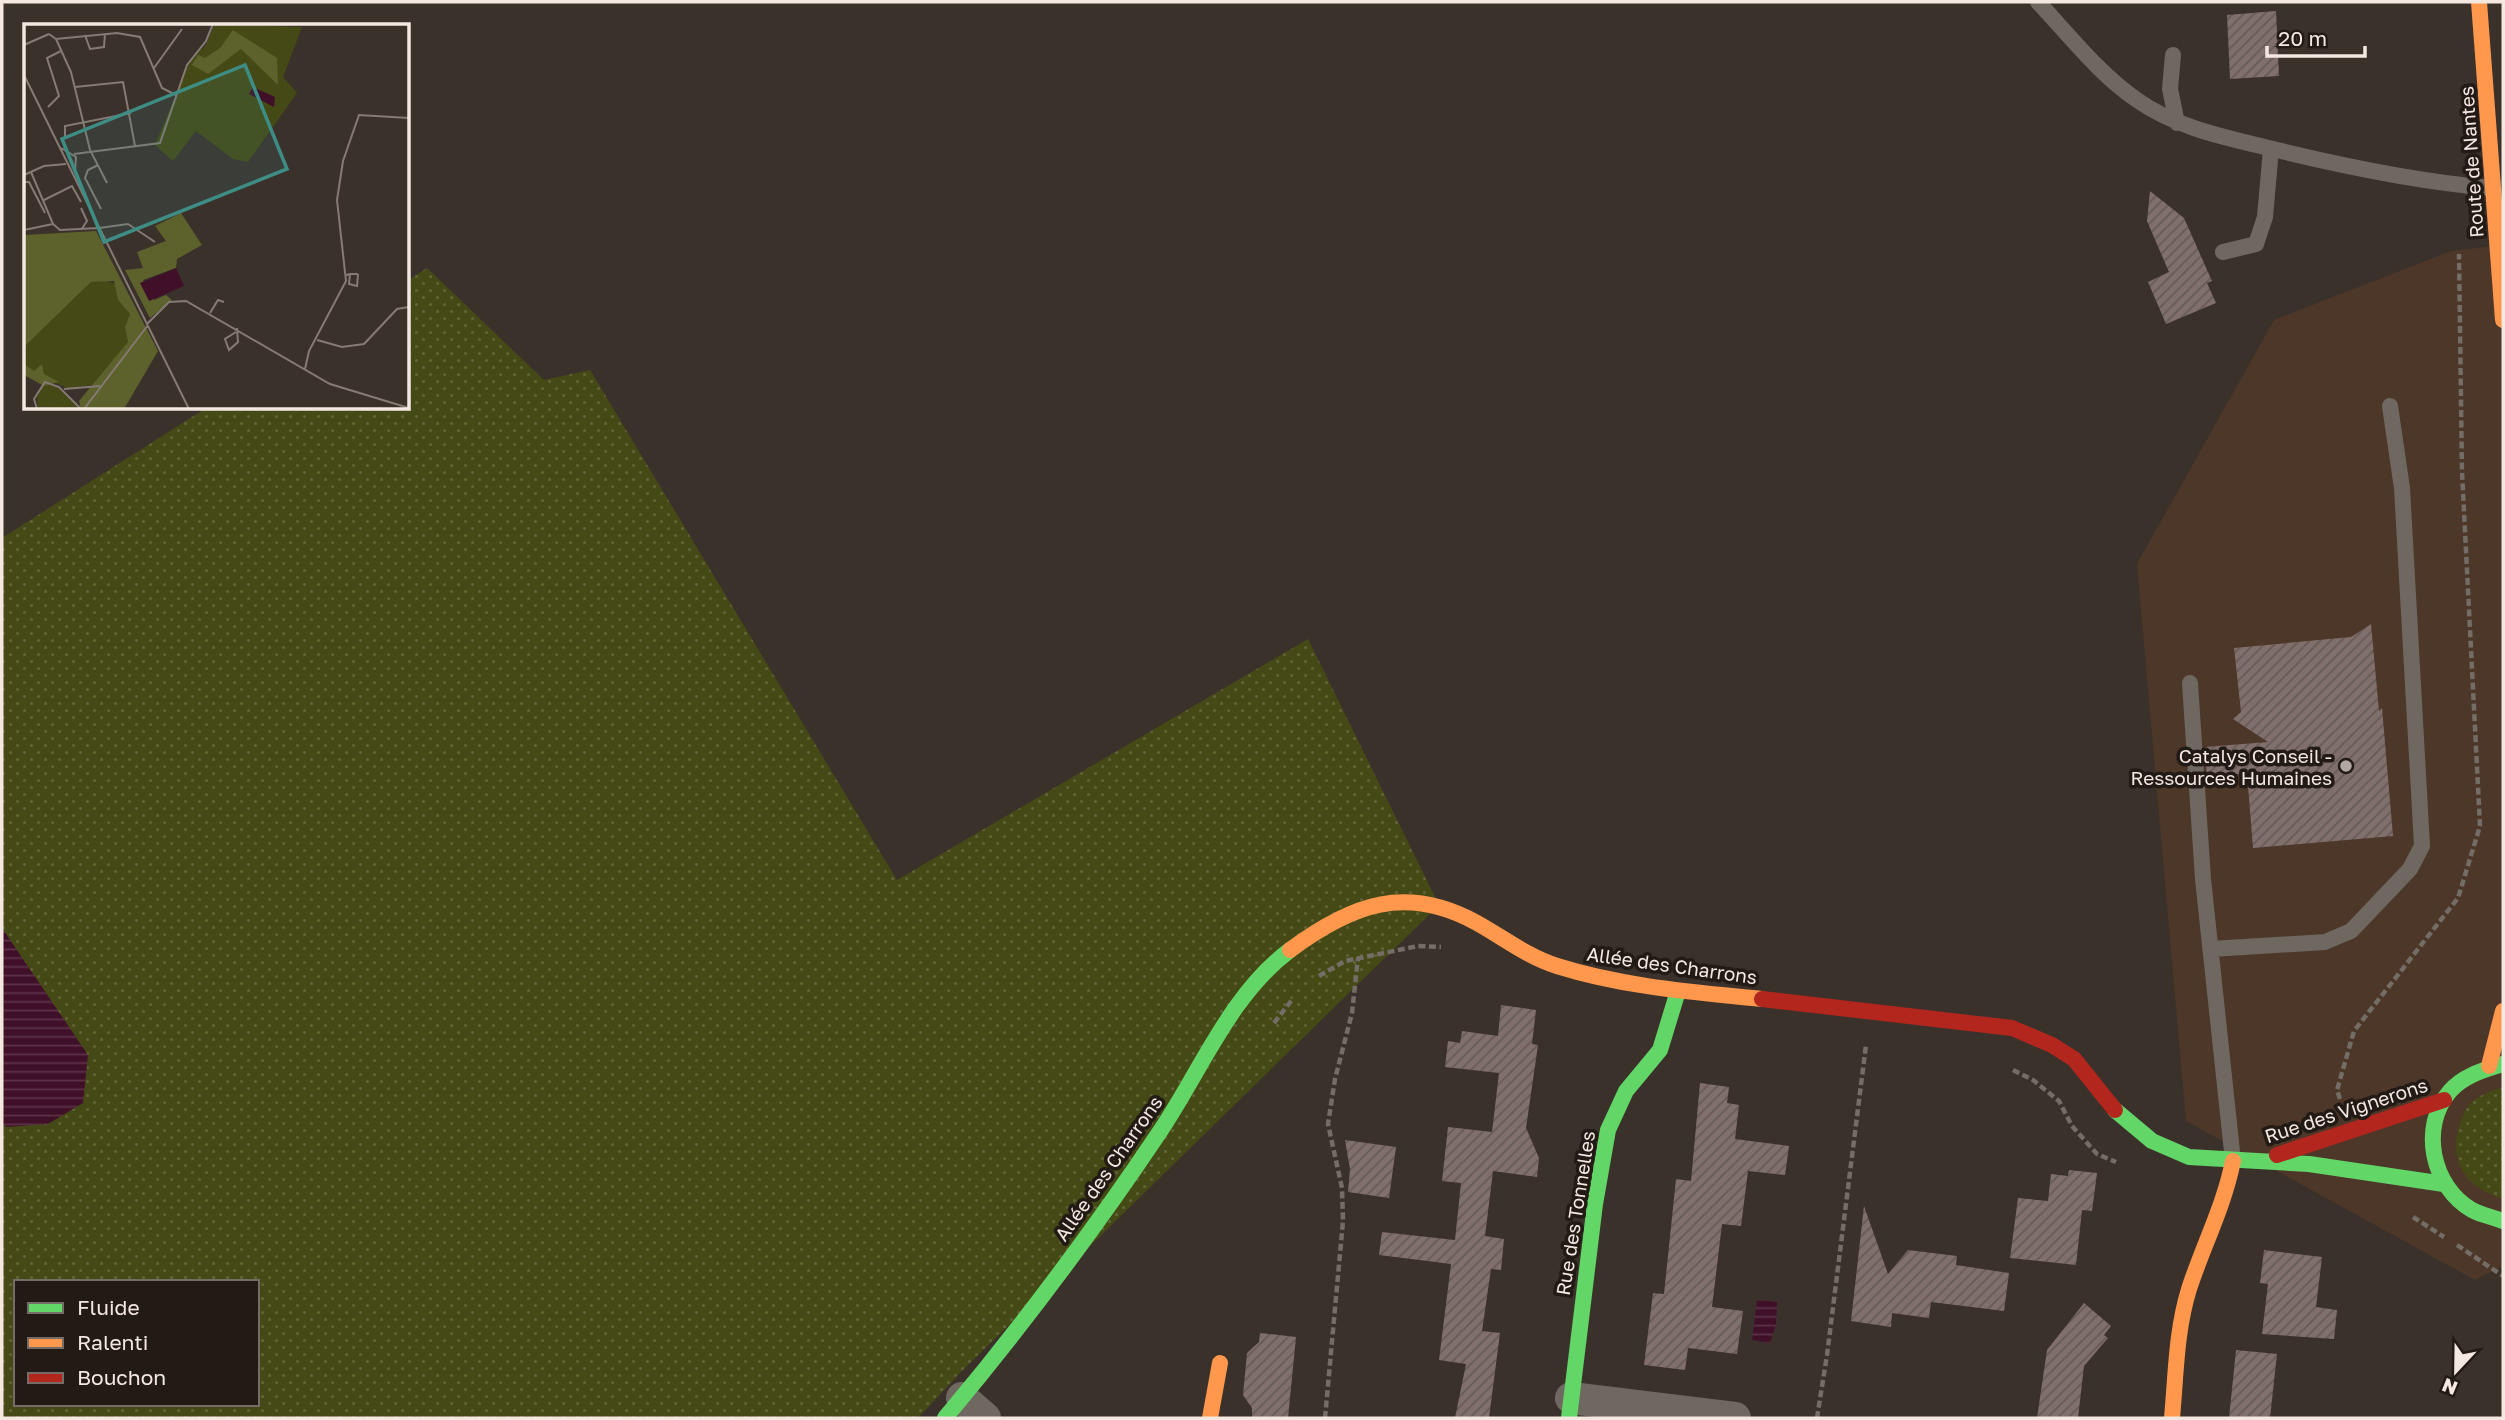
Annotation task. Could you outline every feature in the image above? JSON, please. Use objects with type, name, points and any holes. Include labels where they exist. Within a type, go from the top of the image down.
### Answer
[{"type":"street","name":"Route de Nantes","points":[[2479,2],[2498,197],[2503,320]]},
{"type":"street","name":"Allée des Charrons","points":[[964,1412],[1112,1202],[1258,980],[1291,949],[1332,923],[1368,908],[1402,901],[1439,905],[1468,917],[1548,963],[1596,979],[1678,991],[2012,1028],[2047,1042],[2074,1059],[2117,1112],[2167,1150],[2192,1158],[2233,1161]]},
{"type":"street","name":"Rue des Tonnelles","points":[[1570,1408],[1595,1204],[1608,1130],[1626,1091],[1660,1050],[1678,991]]},
{"type":"street","points":[[2503,1011],[2496,1065],[2471,1074],[2456,1085],[2444,1100],[2435,1120],[2431,1142],[2435,1164],[2444,1184],[2461,1204],[2484,1218],[2503,1221]]},
{"type":"street","name":"Rue des Vignerons","points":[[2262,1160],[2444,1100]]},
{"type":"street","name":"Rue des Vignerons","points":[[2233,1161],[2262,1160],[2361,1170],[2444,1184]]},
{"type":"street","points":[[2172,1418],[2181,1323],[2189,1290],[2225,1195],[2233,1161]]},
{"type":"street","points":[[1210,1418],[1220,1363]]},
{"type":"street","points":[[1570,1408],[1735,1418]]},
{"type":"lane","points":[[2038,2],[2090,59],[2136,99],[2177,123],[2271,149],[2498,197]]},
{"type":"lane","points":[[2173,55],[2170,89],[2177,123]]},
{"type":"lane","points":[[2223,252],[2256,244],[2265,217],[2271,149]]},
{"type":"lane","points":[[2211,949],[2325,942],[2351,931],[2410,869],[2421,846],[2402,488],[2390,407]]},
{"type":"lane","points":[[2190,683],[2203,879],[2233,1161]]},
{"type":"path","points":[[1325,1418],[1343,1221],[1342,1188],[1328,1125],[1335,1079],[1352,1013],[1358,958]]},
{"type":"path","points":[[1817,1418],[1866,1045]]},
{"type":"shaded area","points":[[2503,245],[2503,1266],[2475,1280],[2186,1121],[2137,564],[2274,320],[2451,251]]},
{"type":"shaded area","points":[[2,928],[88,1055],[83,1103],[48,1124],[7,1127],[2,1124]]},
{"type":"shaded area","points":[[1757,1300],[1777,1302],[1776,1325],[1770,1343],[1752,1340]]},
{"type":"green space","points":[[427,268],[544,380],[590,370],[897,880],[1308,639],[1439,905],[960,1373],[918,1418],[2,1418],[2,538],[203,410],[410,410],[410,279]]},
{"type":"green space","points":[[2503,1087],[2503,1199],[2481,1189],[2465,1174],[2457,1155],[2456,1143],[2460,1122],[2470,1104],[2484,1094]]},
{"type":"building","points":[[2276,11],[2279,76],[2230,79],[2227,15]]},
{"type":"building","points":[[2150,191],[2184,218],[2212,281],[2207,283],[2216,303],[2166,324],[2148,282],[2169,272],[2147,221]]},
{"type":"building","points":[[2371,624],[2379,711],[2382,708],[2393,836],[2253,848],[2247,773],[2207,778],[2205,747],[2268,742],[2233,719],[2241,712],[2234,648],[2351,637]]},
{"type":"building","points":[[1501,1005],[1536,1010],[1532,1044],[1538,1045],[1526,1128],[1539,1158],[1537,1177],[1493,1171],[1485,1236],[1504,1239],[1501,1270],[1491,1269],[1482,1331],[1500,1333],[1489,1418],[1455,1418],[1466,1364],[1439,1360],[1451,1264],[1379,1255],[1382,1232],[1455,1240],[1461,1183],[1442,1181],[1448,1127],[1492,1132],[1499,1073],[1445,1067],[1448,1041],[1460,1043],[1462,1031],[1498,1036]]},
{"type":"building","points":[[1700,1083],[1729,1087],[1727,1103],[1739,1105],[1735,1139],[1789,1146],[1785,1175],[1748,1171],[1741,1226],[1722,1224],[1712,1307],[1743,1311],[1737,1354],[1688,1348],[1685,1370],[1644,1365],[1653,1293],[1664,1294],[1676,1179],[1691,1181]]},
{"type":"building","points":[[1345,1140],[1396,1147],[1389,1198],[1348,1192],[1350,1169]]},
{"type":"building","points":[[2069,1170],[2097,1173],[2092,1211],[2082,1210],[2076,1265],[2010,1258],[2018,1198],[2048,1201],[2051,1174],[2068,1176]]},
{"type":"building","points":[[1864,1206],[1888,1274],[1908,1250],[1957,1256],[1956,1265],[2009,1273],[2004,1311],[1931,1302],[1929,1318],[1892,1313],[1891,1327],[1851,1321]]},
{"type":"building","points":[[2264,1250],[2322,1257],[2316,1307],[2337,1310],[2334,1339],[2262,1334],[2268,1284],[2260,1283]]},
{"type":"building","points":[[2084,1303],[2111,1326],[2104,1335],[2108,1338],[2084,1366],[2078,1418],[2037,1418],[2047,1350]]},
{"type":"building","points":[[1260,1333],[1296,1337],[1288,1418],[1252,1417],[1252,1408],[1243,1395],[1247,1353],[1259,1342]]},
{"type":"building","points":[[2236,1350],[2277,1354],[2270,1418],[2229,1418]]},
{"type":"traffic: fast","points":[[945,1418],[1030,1313],[1110,1204],[1176,1107],[1234,1010],[1269,968],[1290,950]]},
{"type":"traffic: fast","points":[[1569,1418],[1595,1204],[1608,1130],[1626,1091],[1660,1050],[1678,991]]},
{"type":"traffic: fast","points":[[2503,1064],[2468,1077],[2450,1091],[2440,1106],[2433,1138],[2434,1155],[2447,1187],[2458,1200],[2472,1210],[2503,1221]]},
{"type":"traffic: fast","points":[[2115,1110],[2152,1141],[2189,1157],[2309,1164],[2444,1184]]},
{"type":"traffic: slow","points":[[2479,2],[2503,320]]},
{"type":"traffic: slow","points":[[1290,950],[1335,921],[1358,911],[1403,902],[1427,904],[1477,923],[1526,952],[1557,966],[1659,988],[1762,999]]},
{"type":"traffic: slow","points":[[2489,1066],[2503,1011]]},
{"type":"traffic: slow","points":[[2172,1418],[2181,1321],[2189,1289],[2224,1194],[2233,1161]]},
{"type":"traffic: slow","points":[[1210,1418],[1220,1363]]},
{"type":"traffic: jam","points":[[1762,999],[2012,1028],[2052,1045],[2074,1059],[2115,1110]]},
{"type":"traffic: jam","points":[[2277,1155],[2444,1100]]},
{"type":"place","name":"Catalys Conseil - Ressources Humaines","points":[[2346,766]]}]
